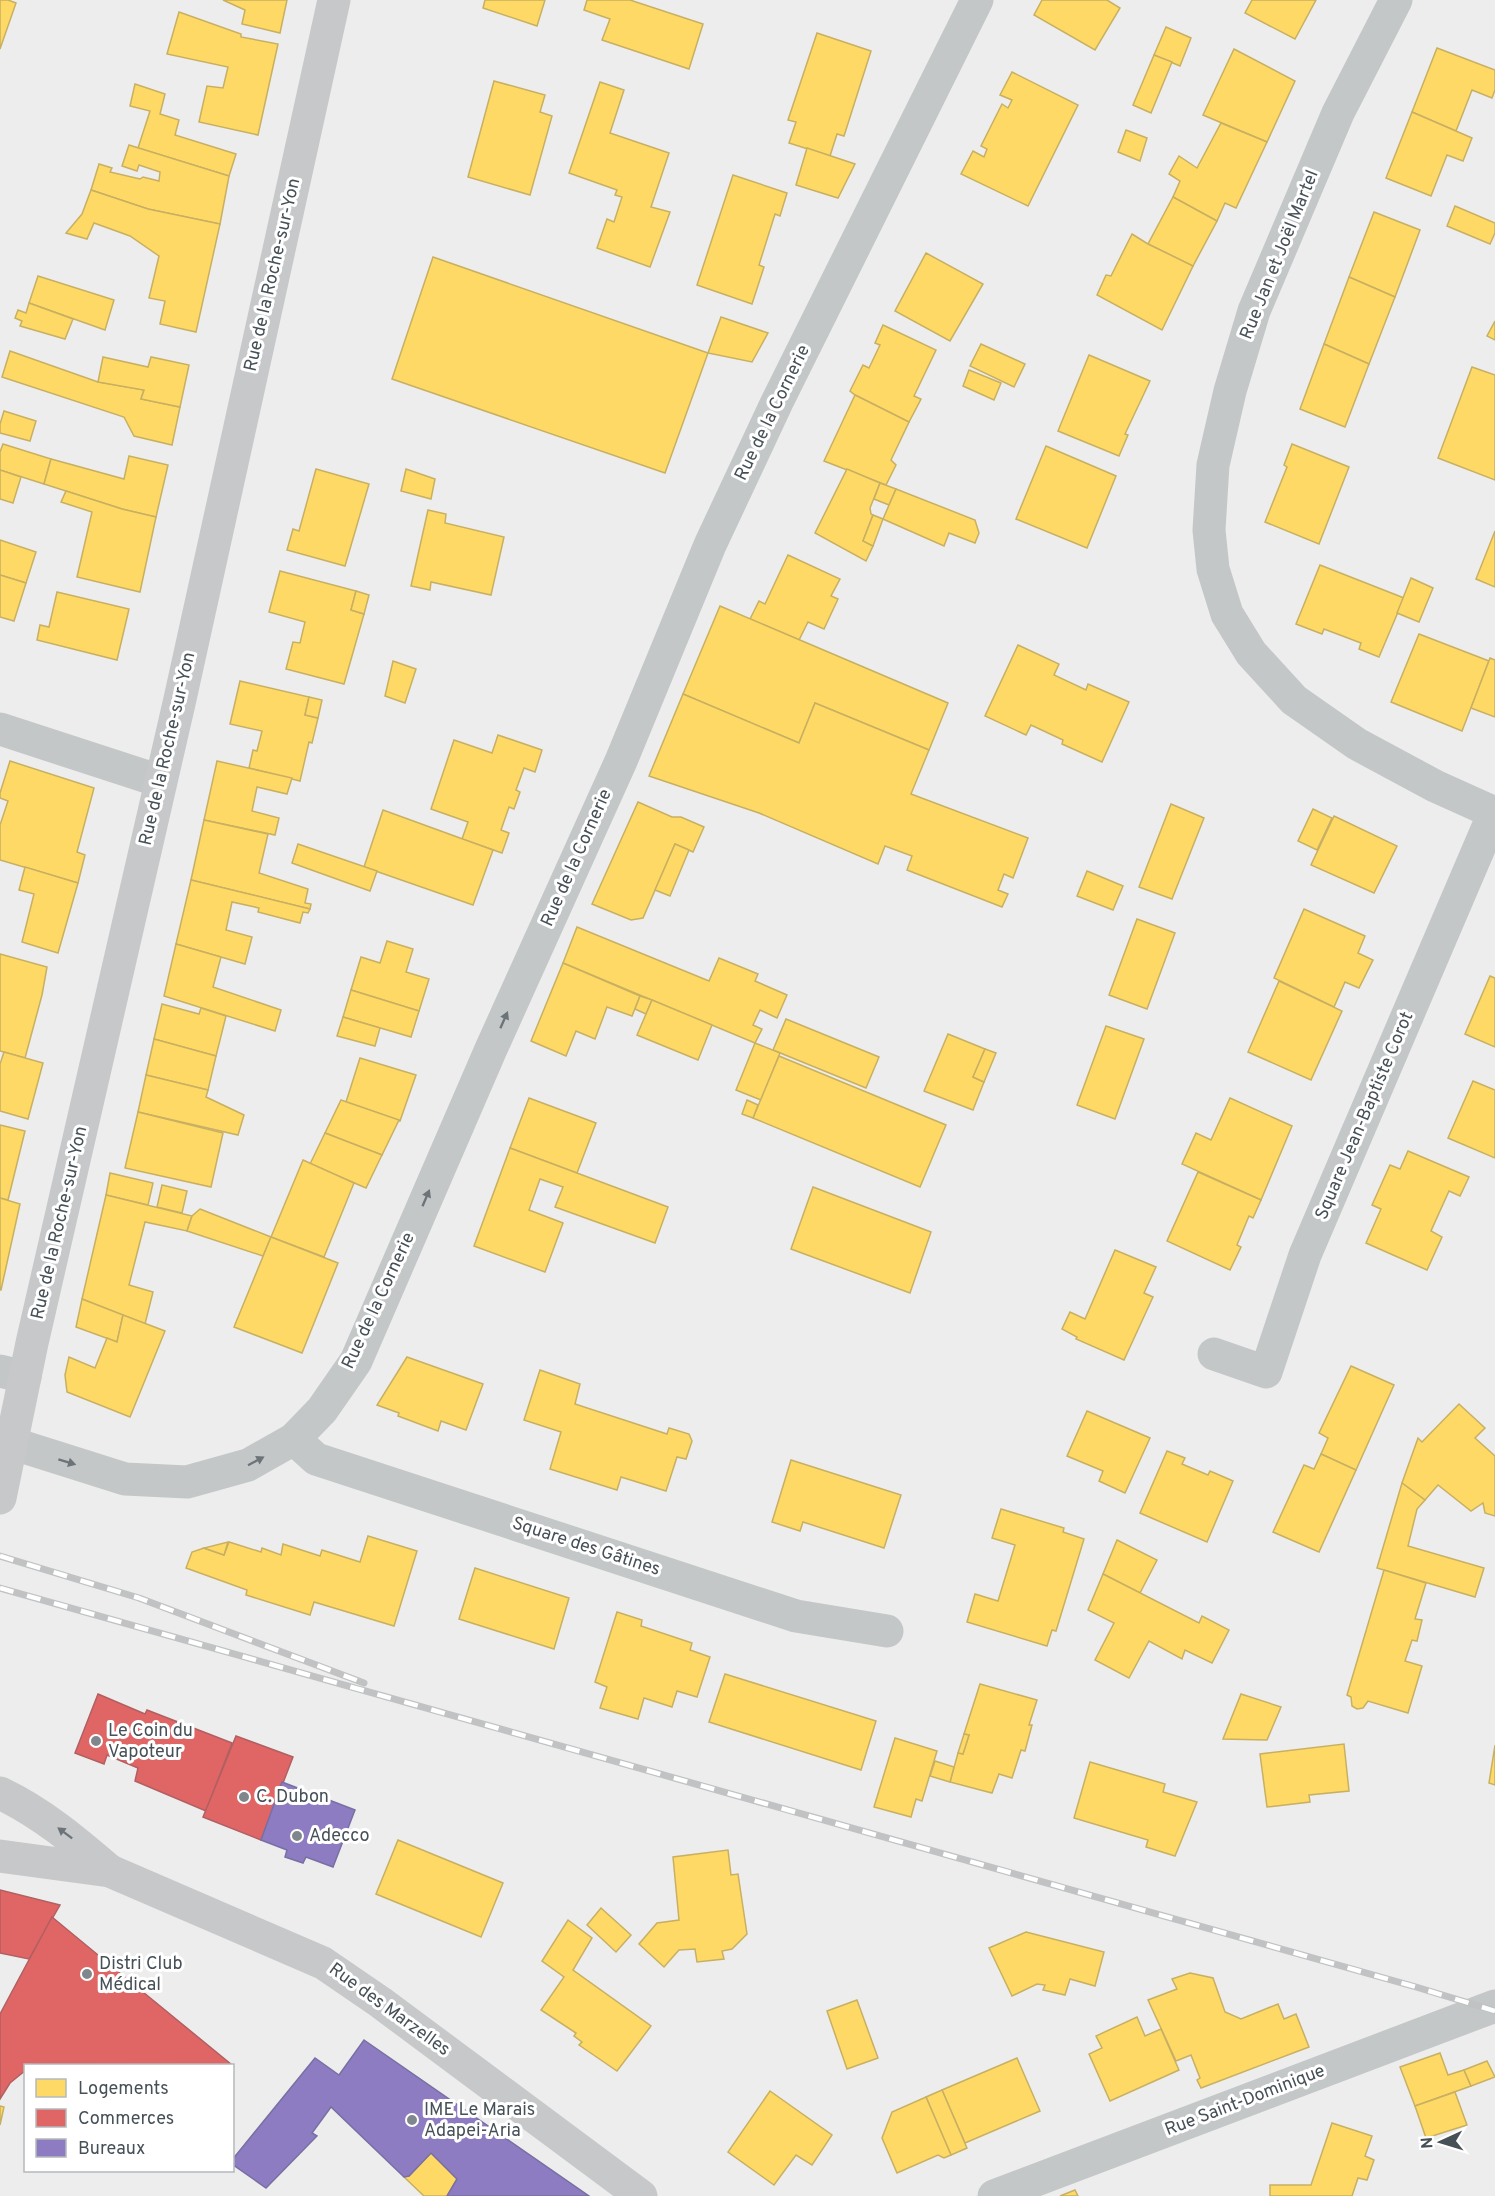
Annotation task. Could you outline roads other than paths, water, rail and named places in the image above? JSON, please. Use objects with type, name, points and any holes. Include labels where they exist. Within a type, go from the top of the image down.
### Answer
[{"type":"main road","name":"Rue de la Roche-sur-Yon","points":[[0,1498],[11,1443],[12,1374],[160,781],[334,0]]},
{"type":"main road","name":"Rue des Marzelles","points":[[0,1793],[24,1804],[68,1834],[110,1871]]},
{"type":"main road","name":"Rue des Marzelles","points":[[0,1856],[110,1871],[324,1963],[641,2196]]},
{"type":"street","name":"Rue de la Cornerie","points":[[11,1443],[125,1479],[187,1482],[248,1465],[294,1439],[321,1410],[356,1360],[491,1048],[621,761],[710,545],[777,402],[977,0]]},
{"type":"street","name":"Rue Jan et Joël Martel","points":[[1396,0],[1338,113],[1254,311],[1230,391],[1213,465],[1209,530],[1213,569],[1227,614],[1251,653],[1294,700],[1357,744],[1435,786],[1495,813]]},
{"type":"street","points":[[0,729],[160,781]]},
{"type":"street","name":"Square Jean-Baptiste Corot","points":[[1214,1354],[1266,1372],[1305,1255],[1495,813]]},
{"type":"street","name":"Square des Gâtines","points":[[294,1439],[316,1459],[796,1616],[886,1631]]},
{"type":"street","name":"Rue Saint-Dominique","points":[[994,2196],[1495,2006]]},
{"type":"railway","points":[[0,1556],[139,1598],[364,1683]]},
{"type":"railway","points":[[0,1588],[1495,2011]]},
{"type":"place","name":"Le Coin du Vapoteur","points":[[96,1741]]},
{"type":"place","name":"C. Dubon","points":[[244,1797]]},
{"type":"place","name":"Adecco","points":[[297,1836]]},
{"type":"place","name":"Distri Club Médical","points":[[87,1974]]},
{"type":"place","name":"IME Le Marais Adapei-Aria","points":[[412,2120]]}]
